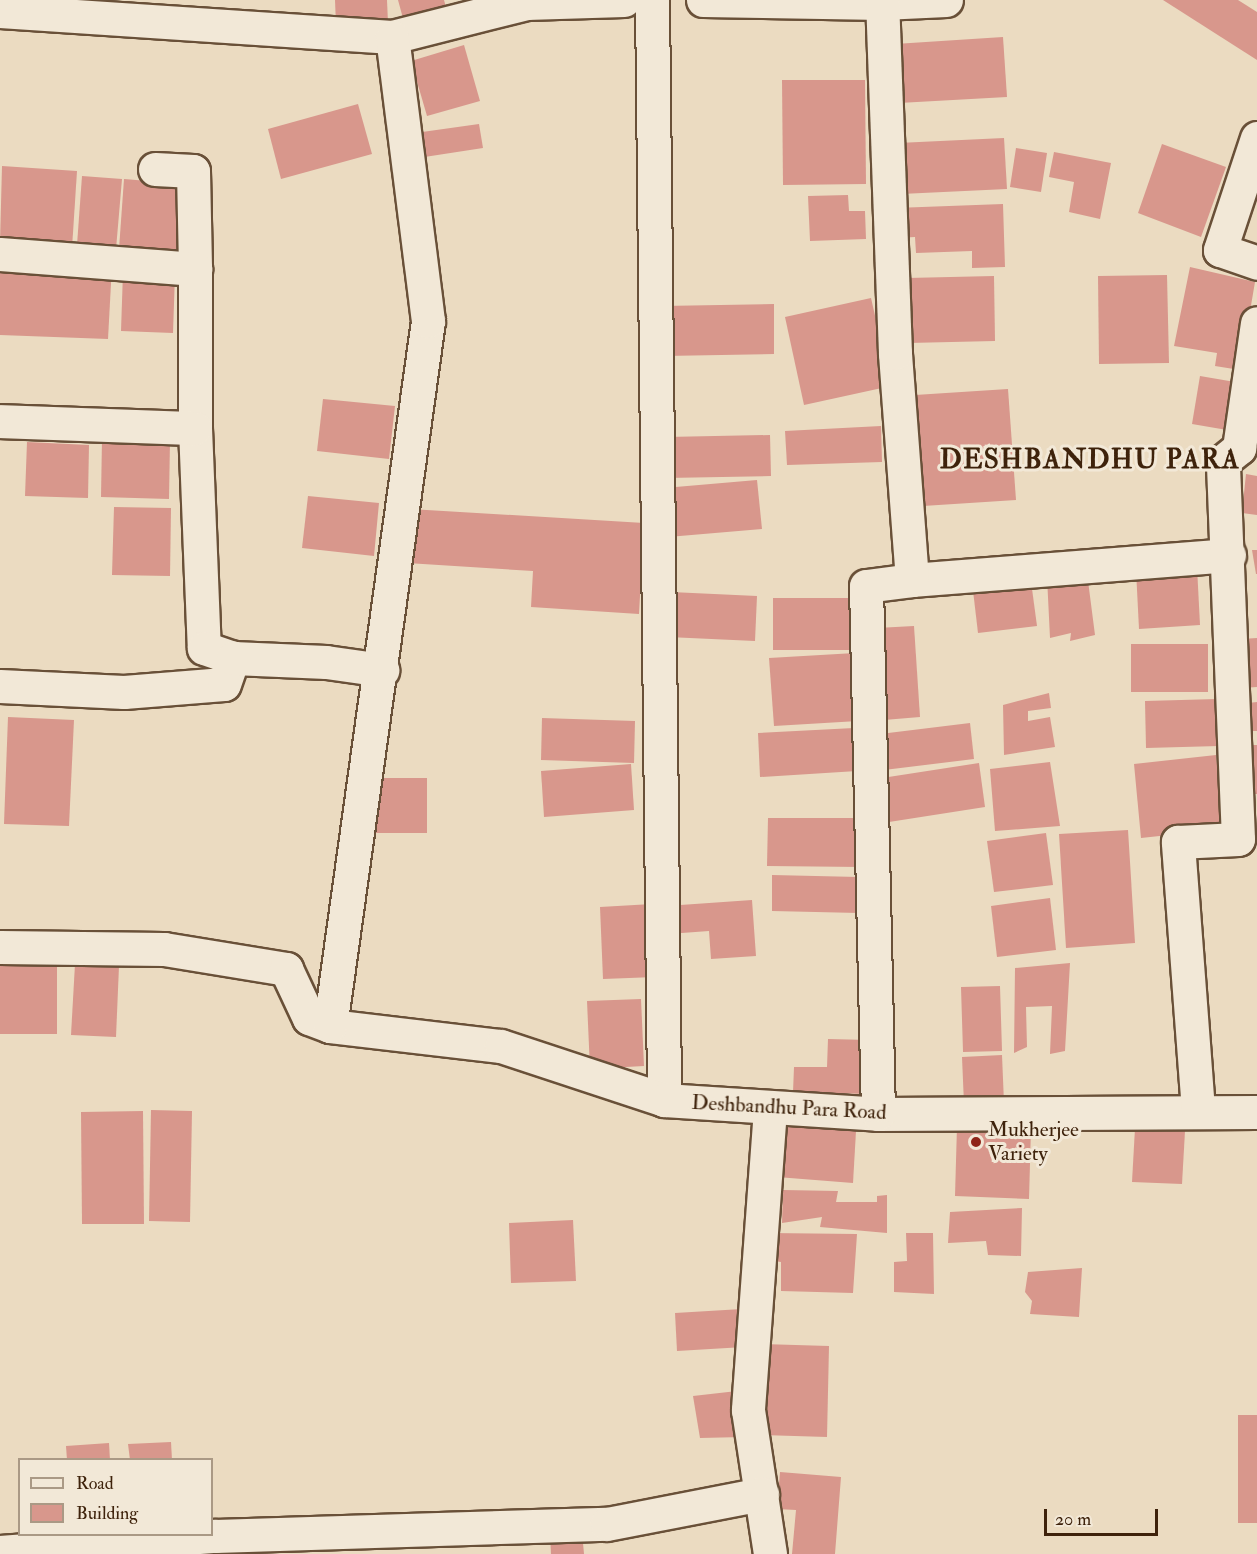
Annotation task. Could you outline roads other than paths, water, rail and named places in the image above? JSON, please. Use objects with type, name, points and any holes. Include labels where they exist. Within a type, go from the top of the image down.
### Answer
[{"type":"street","points":[[0,11],[392,37],[526,3],[624,0]]},
{"type":"street","points":[[652,0],[664,1100]]},
{"type":"street","points":[[703,0],[882,3],[946,0]]},
{"type":"street","points":[[882,3],[895,353],[912,580]]},
{"type":"street","points":[[0,947],[164,949],[286,969],[309,1018],[330,1026],[382,670],[428,321],[392,37]]},
{"type":"street","points":[[1257,138],[1220,250],[1257,263]]},
{"type":"street","points":[[155,169],[193,171],[195,428],[204,648],[233,658],[326,662],[382,670]]},
{"type":"street","points":[[0,254],[195,269]]},
{"type":"street","points":[[1198,1110],[1178,842],[1238,839],[1229,555],[1223,461],[1239,448],[1257,323]]},
{"type":"street","points":[[0,421],[195,428]]},
{"type":"street","points":[[878,1114],[866,586],[912,580],[1229,555]]},
{"type":"street","points":[[0,686],[124,693],[225,684],[233,658]]},
{"type":"street","name":"Deshbandhu Para Road","points":[[330,1026],[501,1046],[664,1100],[770,1109],[878,1114],[1198,1110],[1257,1112]]},
{"type":"street","points":[[770,1109],[748,1410],[770,1554]]},
{"type":"street","points":[[0,1552],[215,1536],[607,1524],[762,1494]]},
{"type":"place","name":"Mukherjee Variety","points":[[976,1142]]},
{"type":"district","name":"DESHBANDHU PARA","points":[[1090,460]]}]
